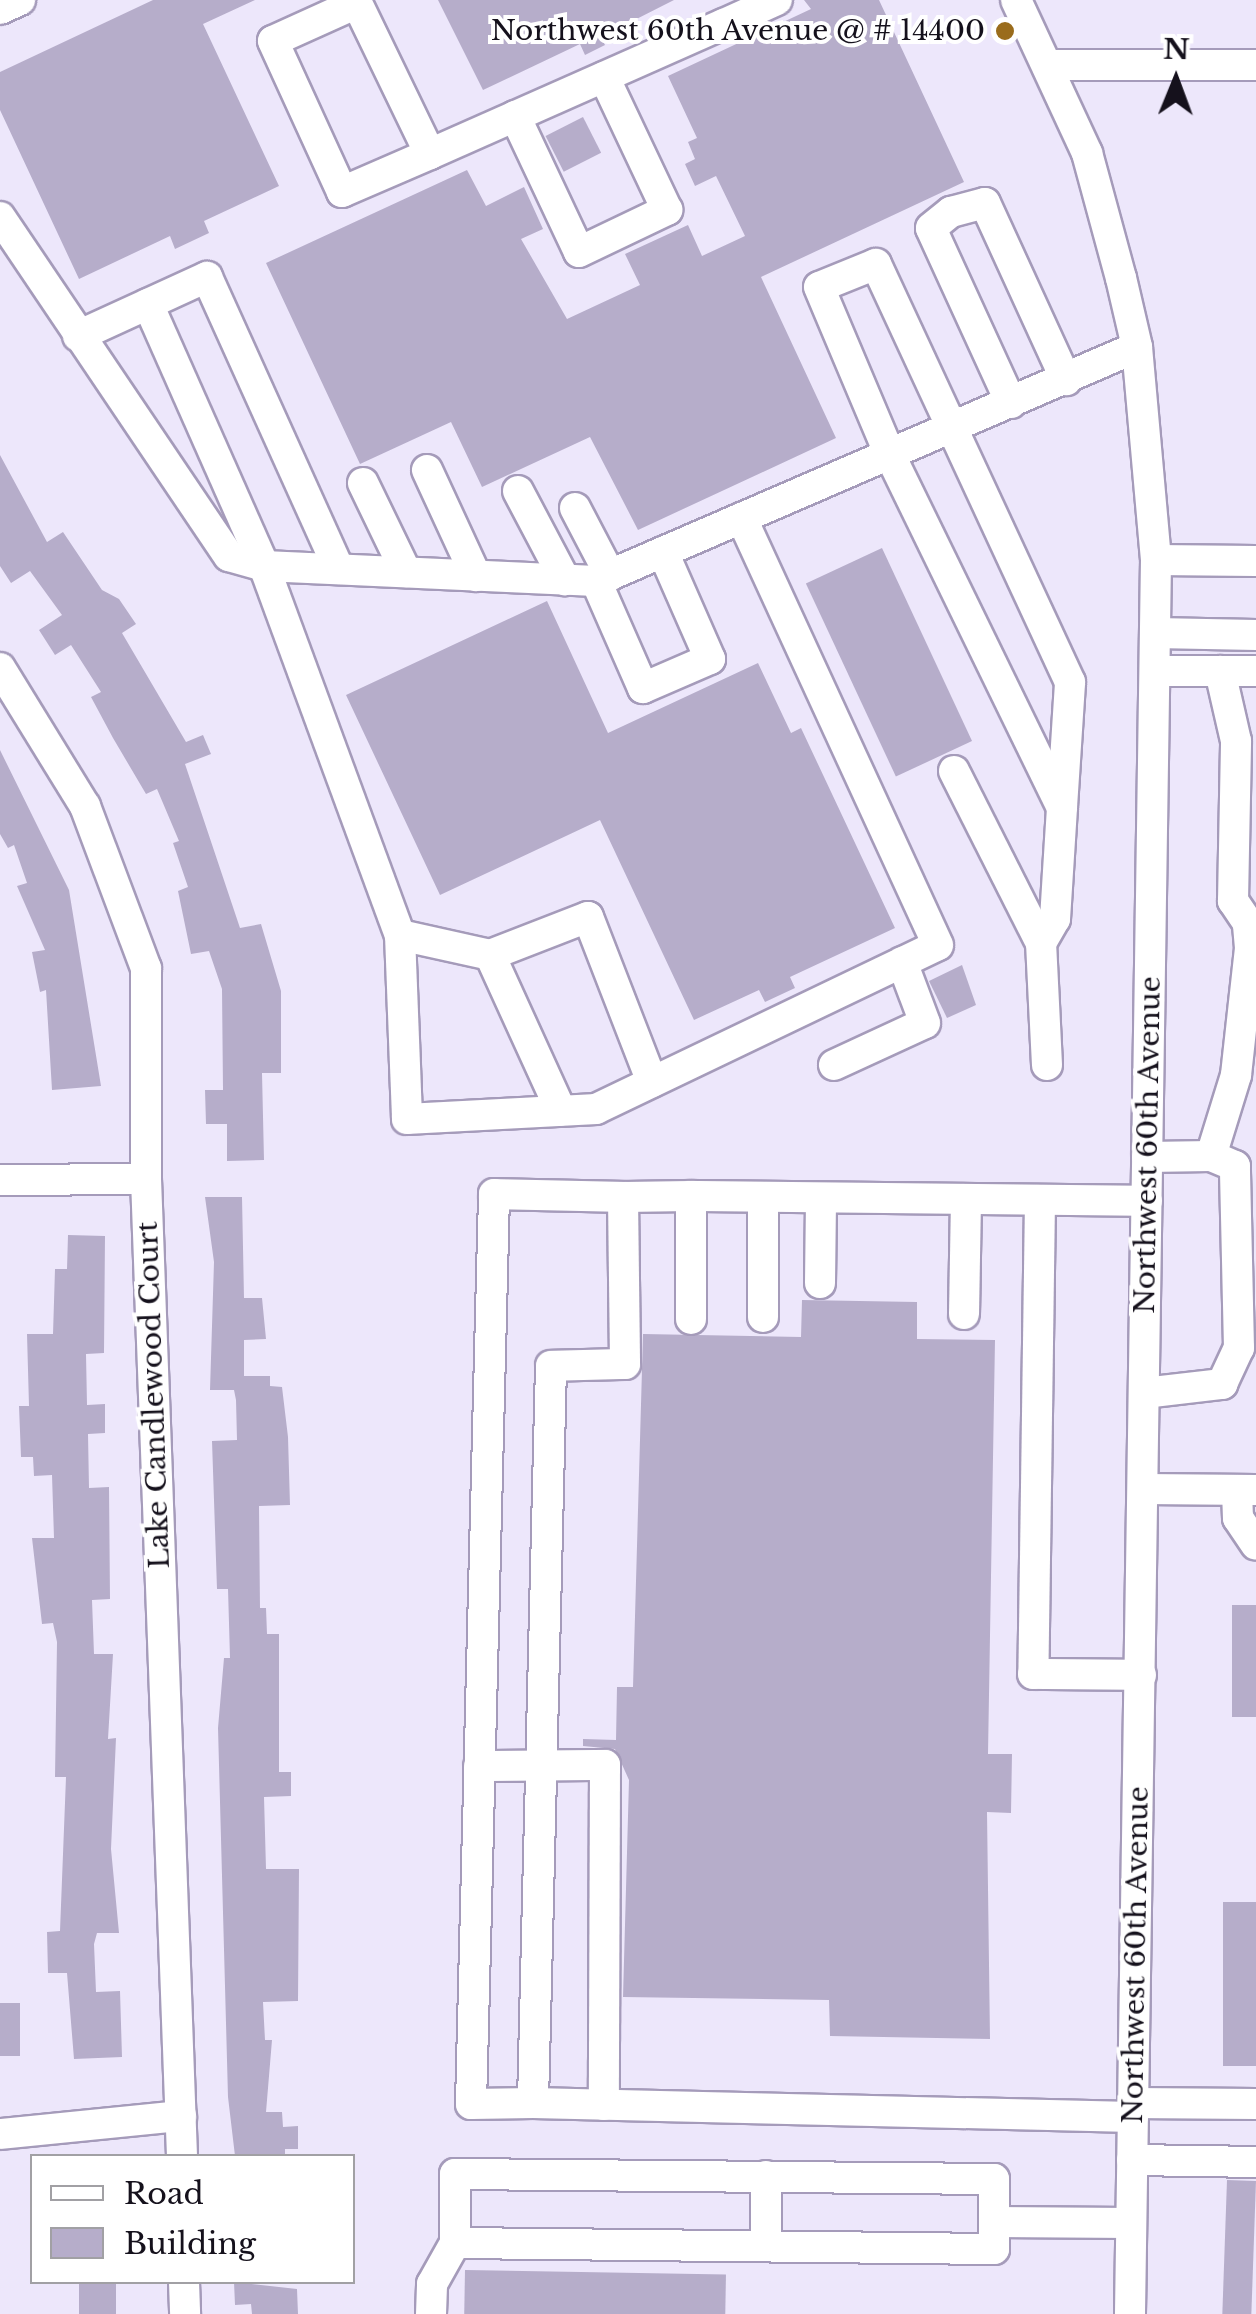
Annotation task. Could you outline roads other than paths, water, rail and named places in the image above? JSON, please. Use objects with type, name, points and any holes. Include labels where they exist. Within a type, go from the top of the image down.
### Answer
[{"type":"street","points":[[0,9],[20,0]]},
{"type":"street","points":[[430,154],[357,3],[272,41],[342,192],[430,154],[604,77],[719,12],[777,0]]},
{"type":"street","name":"Northwest 60th Avenue","points":[[1016,0],[1052,64],[1086,153],[1137,347],[1156,560],[1130,2314]]},
{"type":"street","points":[[1052,64],[1256,65]]},
{"type":"street","points":[[515,116],[579,252],[667,210],[604,77]]},
{"type":"street","points":[[1011,403],[930,228],[951,212],[985,203],[1066,380]]},
{"type":"street","points":[[0,217],[229,556],[264,566],[590,579],[663,552],[1137,347]]},
{"type":"street","points":[[1041,943],[1055,918],[1070,682],[876,264],[819,287],[890,454],[1062,807]]},
{"type":"street","points":[[78,336],[207,277],[340,569]]},
{"type":"street","points":[[148,304],[264,566],[400,935],[407,1119],[596,1110],[938,945],[742,518]]},
{"type":"street","points":[[428,470],[476,576]]},
{"type":"street","points":[[364,483],[406,572]]},
{"type":"street","points":[[518,491],[590,579],[643,688],[710,658],[663,552]]},
{"type":"street","points":[[575,508],[590,579]]},
{"type":"street","points":[[1156,560],[1256,561]]},
{"type":"street","points":[[1156,633],[1256,634]]},
{"type":"street","name":"Lake Candlewood Court","points":[[0,668],[85,806],[146,968],[146,1179],[182,2154]]},
{"type":"street","points":[[1212,1156],[1236,1075],[1250,948],[1248,923],[1234,901],[1236,740],[1220,670]]},
{"type":"street","points":[[1156,671],[1256,670]]},
{"type":"street","points":[[954,771],[1041,943],[1047,1066]]},
{"type":"street","points":[[400,935],[490,955],[588,917],[652,1082]]},
{"type":"street","points":[[490,955],[561,1111]]},
{"type":"street","points":[[834,1065],[926,1023],[902,962]]},
{"type":"street","points":[[1144,1393],[1198,1390],[1234,1371],[1235,1166],[1212,1156],[1148,1157]]},
{"type":"street","points":[[0,1180],[146,1179]]},
{"type":"street","points":[[1147,1201],[494,1194],[471,2104],[1133,2110],[1256,2104]]},
{"type":"street","points":[[691,1196],[691,1319]]},
{"type":"street","points":[[532,2103],[551,1366],[624,1364],[623,1197]]},
{"type":"street","points":[[763,1197],[763,1317]]},
{"type":"street","points":[[820,1283],[821,1198]]},
{"type":"street","points":[[964,1314],[966,1199]]},
{"type":"street","points":[[1040,1200],[1034,1674],[1141,1674]]},
{"type":"street","points":[[1144,1489],[1246,1490],[1238,1518],[1256,1545]]},
{"type":"street","points":[[480,1766],[605,1766],[604,2105]]},
{"type":"street","points":[[0,2134],[181,2116]]},
{"type":"street","points":[[1132,2160],[1256,2162]]},
{"type":"street","points":[[431,2314],[432,2284],[455,2243],[455,2174],[994,2178],[994,2248],[455,2243]]},
{"type":"street","points":[[766,2176],[766,2246]]},
{"type":"street","points":[[994,2222],[1131,2223]]},
{"type":"street","points":[[184,2284],[185,2314]]},
{"type":"place","name":"Northwest 60th Avenue @ # 14400","points":[[1005,31]]}]
